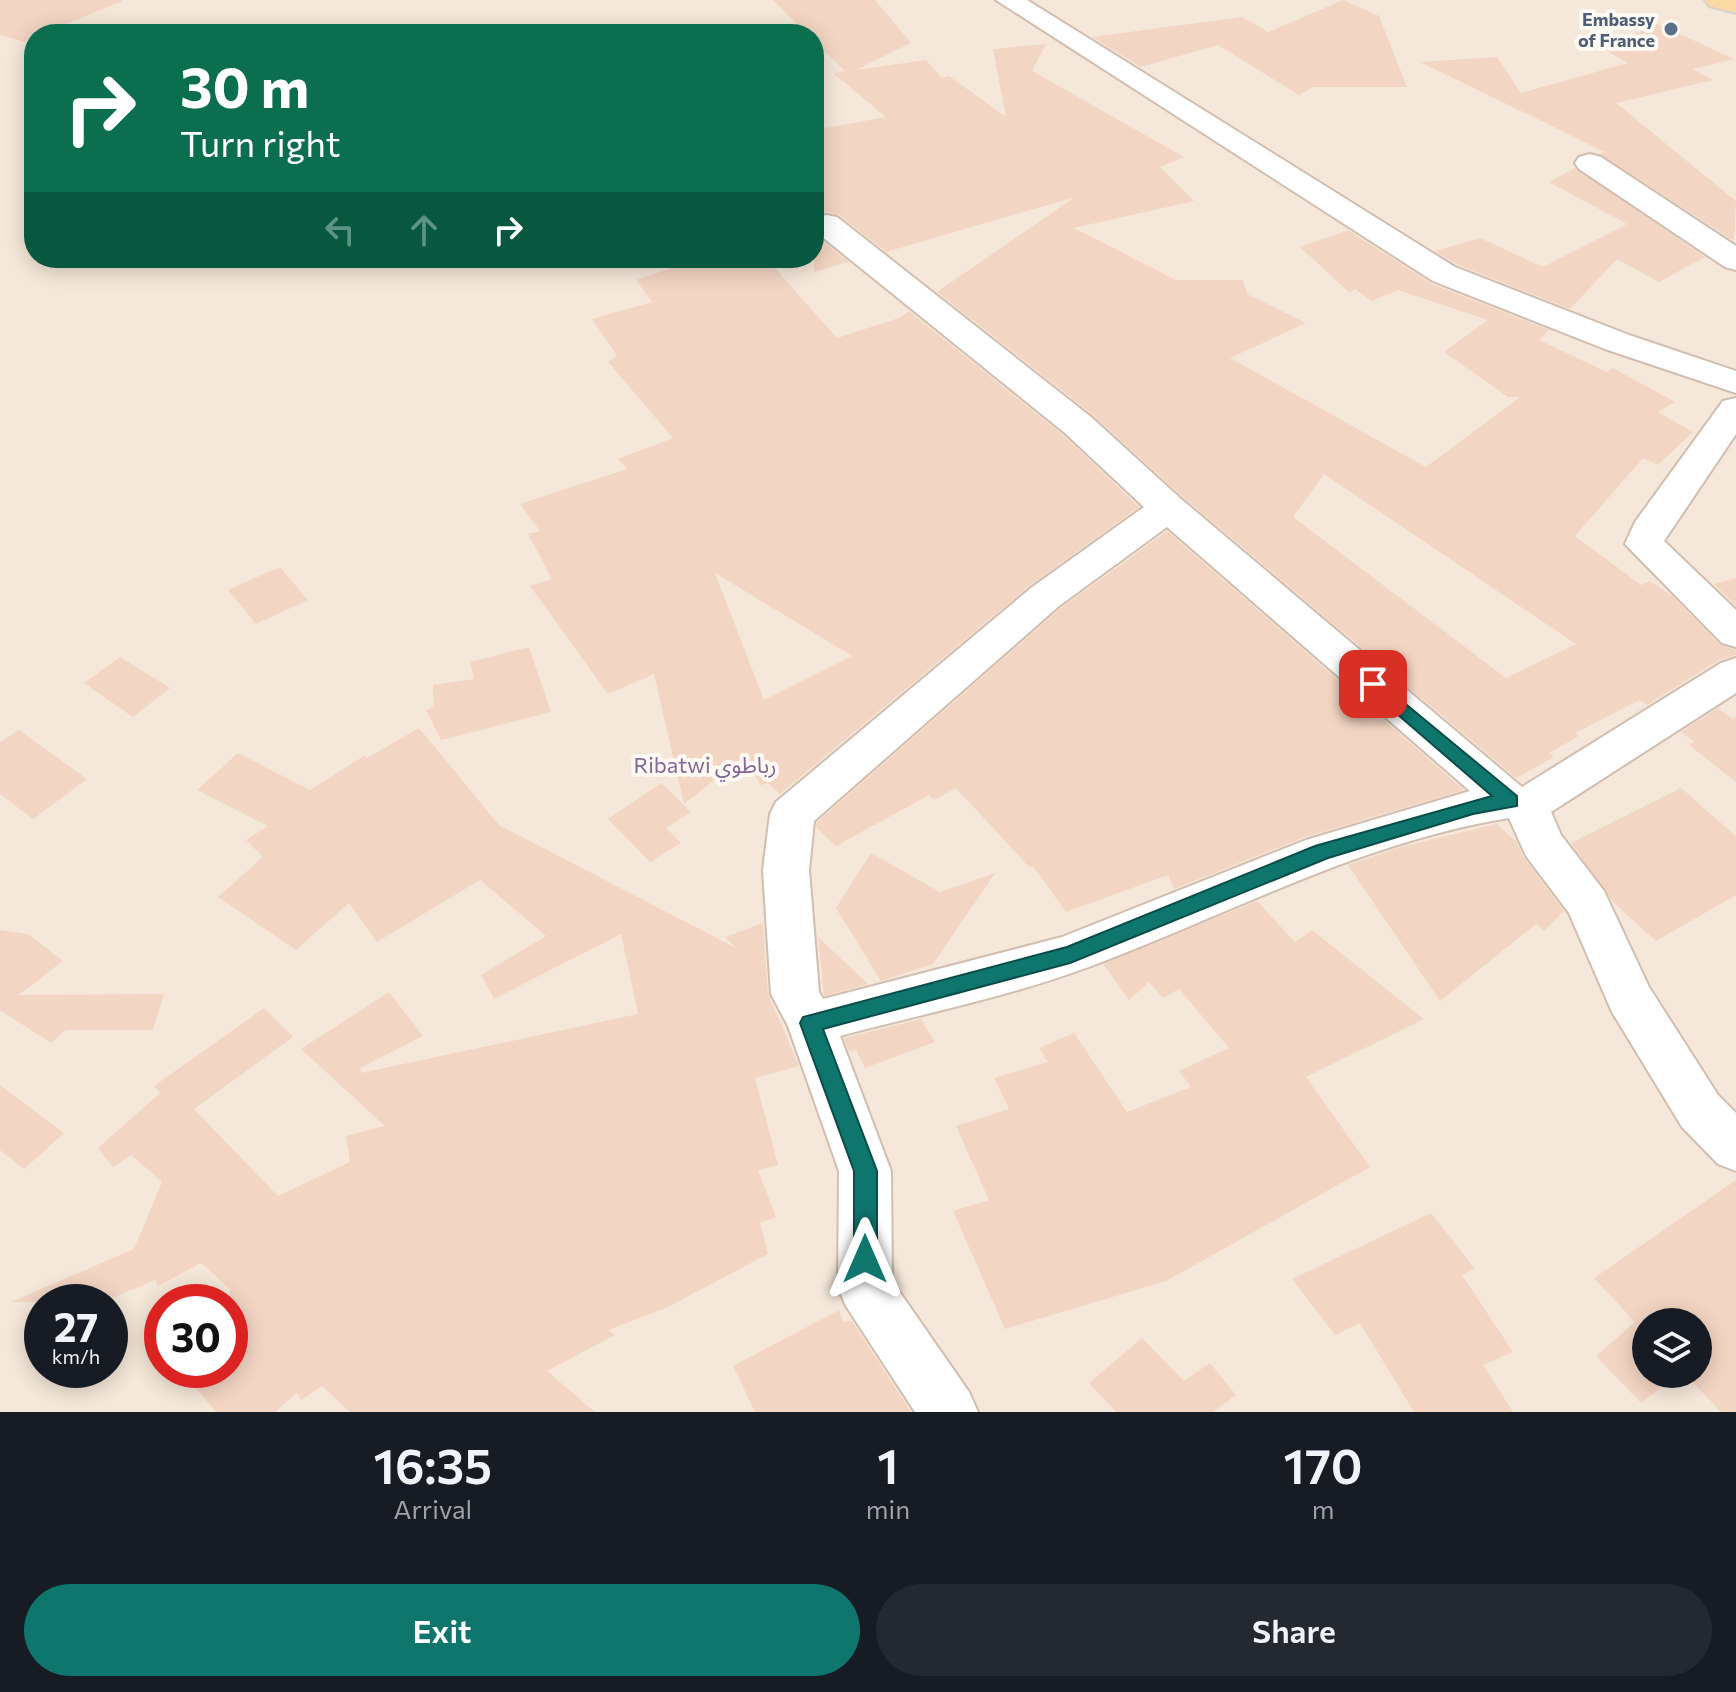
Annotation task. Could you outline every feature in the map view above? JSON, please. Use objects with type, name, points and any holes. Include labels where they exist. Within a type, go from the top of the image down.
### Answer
[{"type":"main road","points":[[1719,0],[1736,5]]},
{"type":"street","points":[[1009,0],[1444,274],[1617,342],[1736,383]]},
{"type":"street","points":[[1590,163],[1736,260]]},
{"type":"street","points":[[826,224],[1078,425],[1168,508],[1518,803],[1542,844],[1588,904],[1629,998],[1700,1111],[1736,1148]]},
{"type":"street","points":[[1736,409],[1648,531],[1644,544],[1736,633]]},
{"type":"street","points":[[949,1412],[865,1288],[865,1171],[811,1023],[795,994],[786,870],[792,814],[1045,597],[1168,508]]},
{"type":"street","points":[[811,1023],[1070,954],[1322,852],[1473,807],[1518,803],[1736,673]]},
{"type":"shaded area","points":[[0,0],[1736,0],[1736,1412],[0,1412]]},
{"type":"building","points":[[0,0],[122,0],[66,24],[24,24],[24,42],[0,35]]},
{"type":"building","points":[[773,0],[875,0],[911,43],[856,70],[926,60],[942,78],[949,76],[1006,117],[993,49],[1046,44],[1032,71],[1184,157],[1160,167],[1194,201],[1074,228],[1176,280],[1243,280],[1247,294],[1306,323],[1230,358],[1426,467],[1520,397],[1508,397],[1444,352],[1488,320],[1398,290],[1372,301],[1355,289],[1350,293],[1300,247],[1348,230],[1432,284],[1549,330],[1539,340],[1607,372],[1613,368],[1675,402],[1658,412],[1693,432],[1658,465],[1643,458],[1575,536],[1641,585],[1650,581],[1672,596],[1720,645],[1736,650],[1736,655],[1719,660],[1647,705],[1640,700],[1575,733],[1579,736],[1549,753],[1554,757],[1516,778],[1183,497],[1093,415],[937,292],[1075,197],[886,252],[839,215],[824,213],[824,128],[886,117],[833,73],[845,71],[824,51],[824,24],[797,24]],"holes":[[[1324,474],[1576,644],[1506,678],[1293,517]]]},
{"type":"building","points":[[1343,0],[1379,16],[1407,87],[1313,87],[1299,95],[1218,45],[1141,67],[1092,37],[1242,17],[1268,32]]},
{"type":"building","points":[[1658,24],[1734,59],[1693,69],[1713,80],[1616,103],[1736,201],[1734,241],[1600,154],[1605,152],[1420,62],[1497,57],[1521,93],[1628,63],[1602,48]]},
{"type":"building","points":[[1575,168],[1705,257],[1659,282],[1617,259],[1570,309],[1456,264],[1435,251],[1480,238],[1543,267],[1627,224],[1549,182]]},
{"type":"building","points":[[824,242],[849,262],[814,272],[814,268],[824,268]]},
{"type":"building","points":[[671,268],[775,268],[837,338],[899,318],[909,311],[1063,435],[1139,507],[1029,586],[780,794],[768,783],[761,785],[743,757],[684,804],[654,674],[608,694],[530,586],[552,579],[528,534],[540,531],[520,504],[627,469],[618,459],[673,438],[608,362],[617,356],[592,319],[652,302],[636,280]],"holes":[[[715,573],[852,656],[764,700]]]},
{"type":"building","points":[[1167,531],[1464,790],[1305,837],[1174,889],[1168,875],[1066,912],[1033,866],[1030,868],[956,788],[934,800],[929,795],[836,846],[816,827],[817,822],[1061,608]]},
{"type":"building","points":[[280,567],[308,600],[256,624],[228,590]]},
{"type":"building","points":[[1736,578],[1736,606],[1714,584]]},
{"type":"building","points":[[529,647],[551,712],[441,740],[426,710],[434,707],[433,685],[474,679],[470,662]]},
{"type":"building","points":[[120,657],[170,688],[133,717],[84,683]]},
{"type":"building","points":[[1718,708],[1733,719],[1736,717],[1736,782],[1689,745],[1694,742],[1681,732]]},
{"type":"building","points":[[419,728],[499,825],[736,948],[725,937],[763,923],[768,994],[799,1066],[755,1078],[778,1165],[758,1170],[776,1217],[760,1223],[768,1254],[666,1308],[608,1330],[615,1335],[547,1371],[595,1412],[350,1412],[322,1386],[301,1400],[297,1393],[275,1412],[216,1412],[196,1388],[248,1388],[248,1284],[224,1284],[201,1263],[162,1284],[157,1284],[155,1280],[128,1291],[128,1284],[53,1284],[134,1249],[162,1182],[131,1155],[113,1167],[98,1148],[160,1093],[154,1086],[264,1008],[293,1037],[194,1109],[278,1196],[350,1162],[346,1136],[385,1126],[301,1049],[389,992],[423,1036],[360,1068],[361,1073],[638,1014],[621,934],[494,999],[481,975],[546,936],[480,880],[377,942],[349,903],[296,950],[218,897],[263,857],[246,840],[268,826],[197,790],[238,753],[310,790],[364,756],[367,758]]},
{"type":"building","points":[[19,730],[87,779],[33,819],[0,794],[0,742]]},
{"type":"building","points":[[661,783],[691,812],[666,828],[681,843],[650,862],[608,819]]},
{"type":"building","points":[[1681,788],[1736,836],[1736,895],[1656,941],[1613,902],[1571,843]]},
{"type":"building","points":[[1496,824],[1516,841],[1524,858],[1564,911],[1544,931],[1536,924],[1440,1001],[1348,865],[1401,847]]},
{"type":"building","points":[[871,853],[940,892],[995,873],[933,964],[881,981],[836,908]]},
{"type":"building","points":[[1257,901],[1295,942],[1312,930],[1424,1019],[1306,1077],[1370,1167],[1166,1281],[1005,1329],[953,1211],[989,1200],[956,1126],[1009,1109],[994,1078],[1048,1062],[1039,1048],[1074,1033],[1127,1112],[1191,1087],[1179,1071],[1229,1048],[1179,989],[1163,998],[1149,982],[1129,1000],[1103,964]]},
{"type":"building","points":[[0,930],[28,934],[63,961],[19,995],[164,994],[153,1030],[66,1030],[51,1043],[0,1010]]},
{"type":"building","points":[[818,937],[868,984],[824,996]]},
{"type":"building","points":[[921,1019],[935,1042],[865,1068],[856,1050],[849,1051],[844,1038]]},
{"type":"building","points":[[0,1085],[64,1133],[24,1169],[0,1150]]},
{"type":"building","points":[[1736,1180],[1736,1412],[1721,1412],[1698,1388],[1712,1388],[1712,1308],[1632,1308],[1632,1319],[1594,1278]]},
{"type":"building","points":[[1431,1213],[1475,1269],[1462,1275],[1513,1352],[1483,1365],[1513,1412],[1414,1412],[1360,1323],[1335,1335],[1292,1279]]},
{"type":"building","points":[[839,1310],[843,1322],[852,1321],[911,1412],[755,1412],[733,1366]]},
{"type":"building","points":[[1632,1325],[1632,1388],[1661,1388],[1641,1403],[1596,1356]]},
{"type":"building","points":[[1142,1338],[1184,1381],[1210,1363],[1236,1395],[1213,1412],[1116,1412],[1089,1383]]},
{"type":"place","name":"Embassy of France","points":[[1671,29]]},
{"type":"district","name":"Ribatwi رباطوي","points":[[705,764]]},
{"type":"route","points":[[865,1259],[865,1171],[811,1023],[1070,954],[1322,852],[1473,807],[1510,801],[1373,684]]}]
